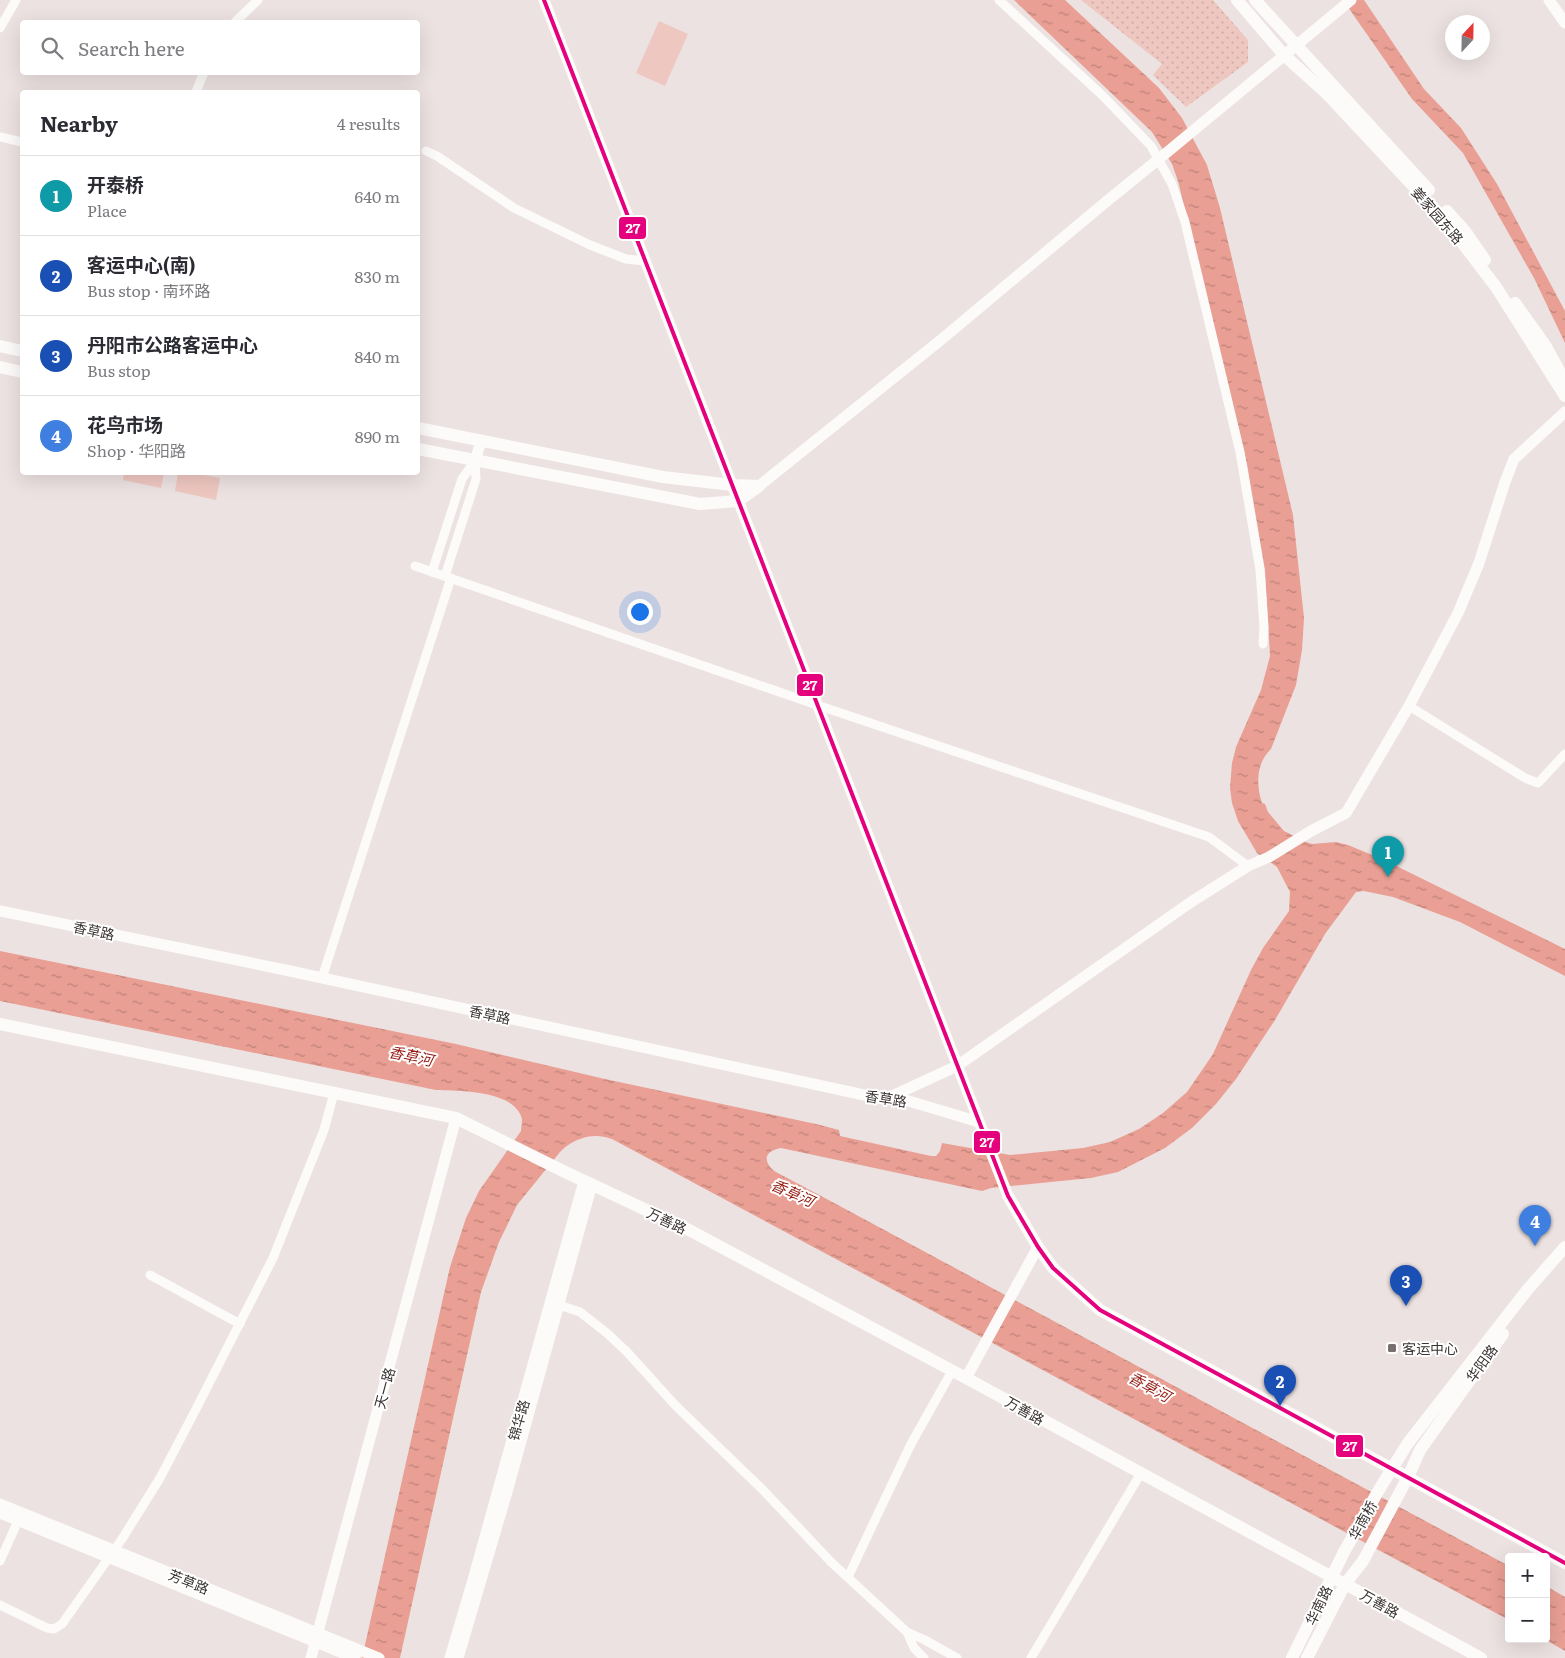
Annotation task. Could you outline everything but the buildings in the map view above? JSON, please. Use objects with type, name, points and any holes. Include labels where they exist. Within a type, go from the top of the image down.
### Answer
[{"type":"main road","name":"姜家园东路","points":[[1237,0],[1284,55],[1326,93],[1444,219],[1496,287],[1565,396]]},
{"type":"main road","name":"姜家园东路","points":[[1255,0],[1465,231],[1545,346],[1565,381]]},
{"type":"main road","points":[[0,346],[20,351]]},
{"type":"main road","points":[[0,367],[20,372]]},
{"type":"main road","points":[[420,428],[663,477],[758,486]]},
{"type":"main road","points":[[420,449],[700,504],[738,501],[758,486]]},
{"type":"main road","name":"万善路","points":[[0,1024],[456,1118],[691,1231],[1481,1658]]},
{"type":"main road","points":[[1008,1196],[1038,1247],[1053,1268],[1100,1310],[1565,1562]]},
{"type":"main road","points":[[1391,1468],[1466,1367],[1528,1289],[1565,1247]]},
{"type":"main road","name":"华阳路","points":[[1408,1477],[1420,1450],[1524,1304],[1565,1256]]},
{"type":"main road","name":"华南桥","points":[[1344,1552],[1391,1468]]},
{"type":"main road","name":"华南桥","points":[[1363,1561],[1408,1477]]},
{"type":"main road","name":"华南路","points":[[1292,1658],[1344,1552]]},
{"type":"main road","name":"华南路","points":[[1307,1658],[1345,1584],[1363,1561]]},
{"type":"street","points":[[0,28],[16,0]]},
{"type":"street","points":[[237,20],[258,0]]},
{"type":"street","points":[[544,0],[1008,1196]]},
{"type":"street","points":[[999,0],[1103,96],[1162,157],[1185,222],[1240,452],[1260,570],[1264,627],[1263,644]]},
{"type":"street","points":[[758,486],[942,339],[1352,0]]},
{"type":"street","points":[[1549,0],[1565,23]]},
{"type":"street","points":[[197,90],[203,75]]},
{"type":"street","points":[[0,137],[20,142]]},
{"type":"street","points":[[426,150],[514,208],[590,245],[626,259],[645,261]]},
{"type":"street","points":[[892,1096],[957,1066],[1191,902],[1248,866],[1269,857],[1298,838],[1346,813],[1409,706],[1458,612],[1479,563],[1514,459],[1565,412]]},
{"type":"street","points":[[322,978],[448,577],[476,479],[476,461],[481,441]]},
{"type":"street","points":[[432,572],[462,479],[476,461]]},
{"type":"street","points":[[414,566],[1208,837],[1248,866]]},
{"type":"street","points":[[1409,706],[1525,778],[1538,783],[1565,754]]},
{"type":"street","name":"香草路","points":[[0,911],[322,978],[878,1098],[892,1096],[979,1122]]},
{"type":"street","points":[[0,1605],[47,1628],[54,1629],[62,1624],[111,1554],[160,1478],[273,1258],[324,1130],[334,1093]]},
{"type":"street","name":"天一路","points":[[311,1658],[456,1118]]},
{"type":"street","name":"锦华路","points":[[450,1658],[588,1183]]},
{"type":"street","points":[[966,1378],[1038,1247]]},
{"type":"street","points":[[150,1275],[240,1324]]},
{"type":"street","points":[[554,1303],[580,1312],[614,1340],[676,1406],[764,1491],[848,1577],[907,1632],[957,1658]]},
{"type":"street","name":"锦华路","points":[[458,1658],[491,1547],[554,1303]]},
{"type":"street","points":[[848,1577],[911,1444],[952,1371]]},
{"type":"street","points":[[1031,1658],[1141,1473]]},
{"type":"street","name":"芳草路","points":[[0,1504],[111,1554],[316,1638],[356,1654],[379,1658]]},
{"type":"street","name":"芳草路","points":[[0,1513],[111,1554]]},
{"type":"street","points":[[0,1561],[18,1520]]},
{"type":"street","points":[[907,1632],[914,1648],[924,1658]]},
{"type":"shaded area","points":[[1081,0],[1213,0],[1248,40],[1248,62],[1186,107],[1153,75],[1162,64]]},
{"type":"shaded area","points":[[659,21],[688,34],[665,86],[636,73]]},
{"type":"shaded area","points":[[124,475],[164,475],[161,488],[123,480]]},
{"type":"shaded area","points":[[178,475],[204,475],[220,478],[216,500],[175,491]]},
{"type":"water","name":"香草河","points":[[1014,0],[1065,0],[1159,88],[1182,118],[1207,165],[1220,208],[1293,515],[1304,618],[1302,650],[1296,685],[1271,749],[1260,767],[1258,782],[1262,803],[1265,804],[1268,812],[1284,831],[1306,842],[1312,844],[1336,842],[1382,859],[1565,949],[1565,976],[1460,922],[1393,897],[1364,891],[1356,892],[1325,934],[1275,1020],[1236,1079],[1216,1104],[1192,1128],[1165,1148],[1118,1172],[1091,1178],[991,1188],[982,1191],[781,1148],[771,1151],[767,1156],[767,1160],[774,1171],[1505,1564],[1505,1618],[612,1139],[591,1136],[571,1143],[560,1152],[517,1205],[499,1242],[481,1292],[400,1658],[362,1658],[450,1267],[466,1218],[479,1191],[521,1131],[522,1119],[517,1109],[509,1102],[485,1094],[436,1090],[0,1001],[0,951],[456,1044],[605,1079],[816,1124],[839,1130],[840,1136],[931,1156],[936,1156],[940,1151],[942,1143],[1010,1155],[1083,1148],[1110,1142],[1139,1129],[1163,1113],[1187,1092],[1213,1054],[1251,970],[1263,948],[1289,911],[1290,892],[1277,867],[1257,853],[1238,821],[1232,803],[1230,788],[1232,763],[1236,747],[1261,690],[1270,656],[1265,570],[1247,464],[1178,181],[1172,164],[1152,132]]},
{"type":"water","points":[[1343,0],[1364,0],[1424,89],[1461,128],[1497,184],[1565,311],[1565,343],[1534,278],[1463,153],[1412,99]]},
{"type":"water","points":[[1550,1588],[1565,1597],[1565,1651],[1550,1642]]},
{"type":"transit line","name":"27","points":[[544,0],[1008,1196],[1038,1247],[1053,1268],[1100,1310],[1565,1563]]},
{"type":"place","name":"开泰桥","points":[[1388,877]]},
{"type":"place","name":"花鸟市场","points":[[1535,1246]]},
{"type":"place","name":"丹阳市公路客运中心","points":[[1406,1306]]},
{"type":"place","name":"客运中心","points":[[1392,1348]]},
{"type":"place","name":"客运中心(南)","points":[[1280,1406]]}]
